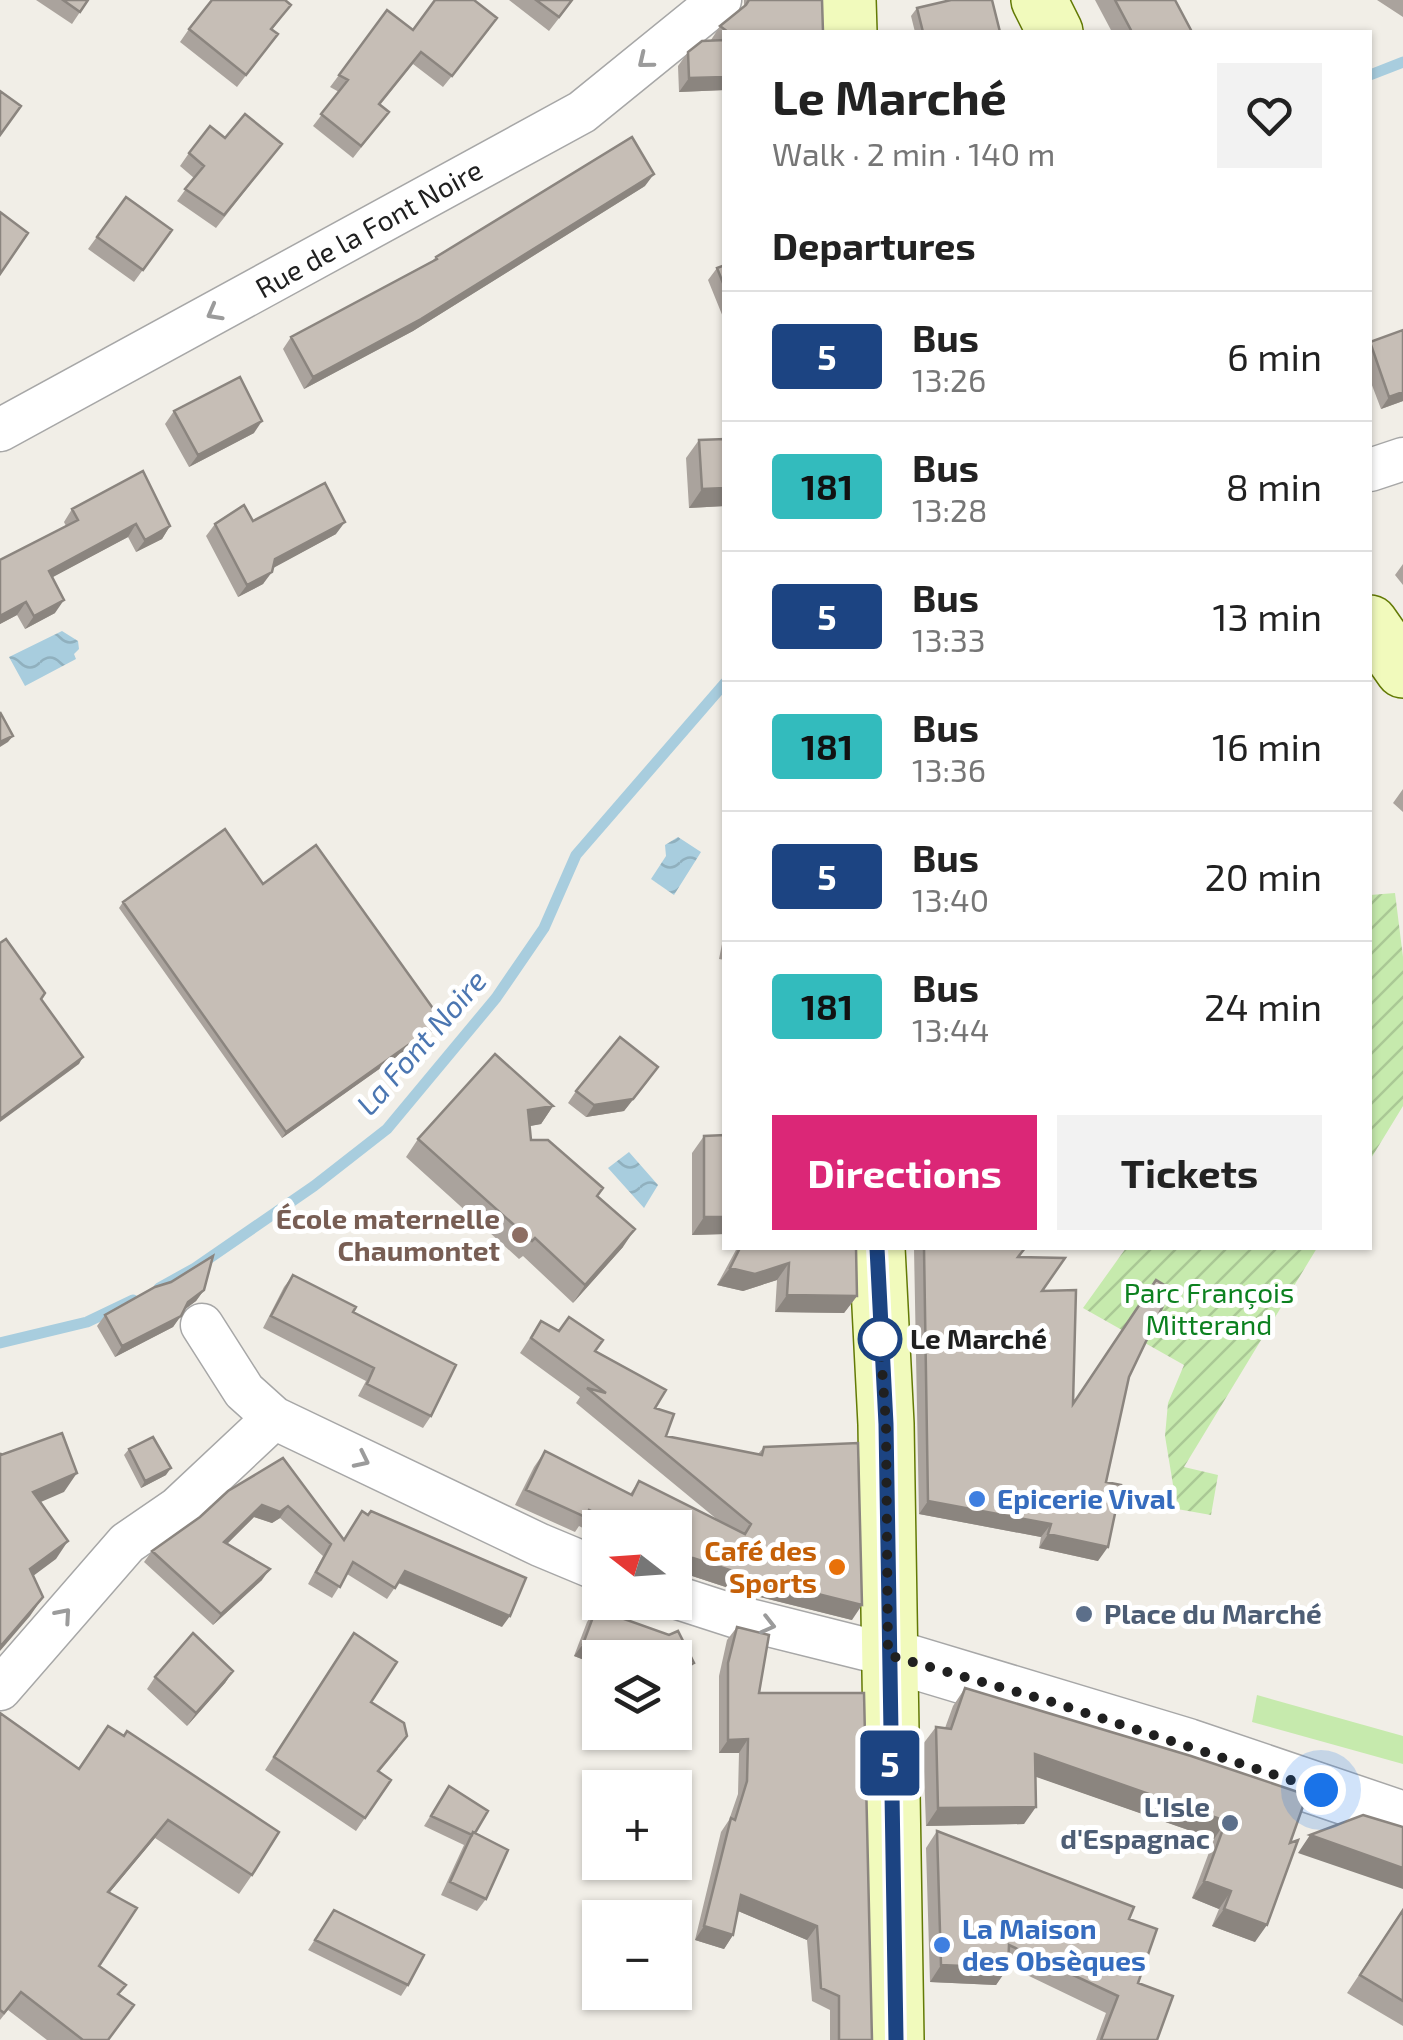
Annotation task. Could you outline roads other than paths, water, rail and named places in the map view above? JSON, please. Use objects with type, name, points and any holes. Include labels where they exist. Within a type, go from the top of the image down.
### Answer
[{"type":"main road","points":[[848,0],[849,30]]},
{"type":"main road","points":[[1039,0],[1055,30]]},
{"type":"main road","points":[[1372,626],[1403,670]]},
{"type":"main road","points":[[877,1250],[886,1424],[896,2040]]},
{"type":"street","name":"Rue de la Font Noire","points":[[0,430],[582,112],[720,0]]},
{"type":"street","points":[[1372,469],[1403,459]]},
{"type":"street","points":[[202,1325],[244,1392],[274,1418],[582,1562]]},
{"type":"street","points":[[2,1678],[127,1542],[178,1508],[274,1418]]},
{"type":"street","points":[[692,1603],[888,1655],[1188,1744],[1403,1818]]},
{"type":"water","points":[[62,631],[78,641],[76,659],[25,686],[9,657]]},
{"type":"water","points":[[678,837],[701,852],[674,895],[651,879],[666,856],[665,845]]},
{"type":"water","points":[[629,1152],[658,1185],[644,1208],[608,1168]]},
{"type":"waterway","name":"La Font Noire","points":[[1372,74],[1403,62]]},
{"type":"waterway","name":"La Font Noire","points":[[159,1288],[195,1268],[314,1186],[387,1129],[496,998],[544,928],[576,855],[722,686]]},
{"type":"waterway","name":"La Font Noire","points":[[0,1343],[87,1322],[133,1300]]},
{"type":"place","name":"École maternelle Chaumontet","points":[[520,1235]]},
{"type":"place","name":"Le Marché","points":[[880,1339]]},
{"type":"place","name":"Epicerie Vival","points":[[977,1499]]},
{"type":"place","name":"Café des Sports","points":[[837,1567]]},
{"type":"place","name":"Place du Marché","points":[[1084,1614]]},
{"type":"place","name":"L'Isle d'Espagnac","points":[[1230,1823]]},
{"type":"place","name":"La Maison des Obsèques","points":[[942,1945]]},
{"type":"park label","name":"Parc François Mitterand","points":[[1209,1309]]}]
